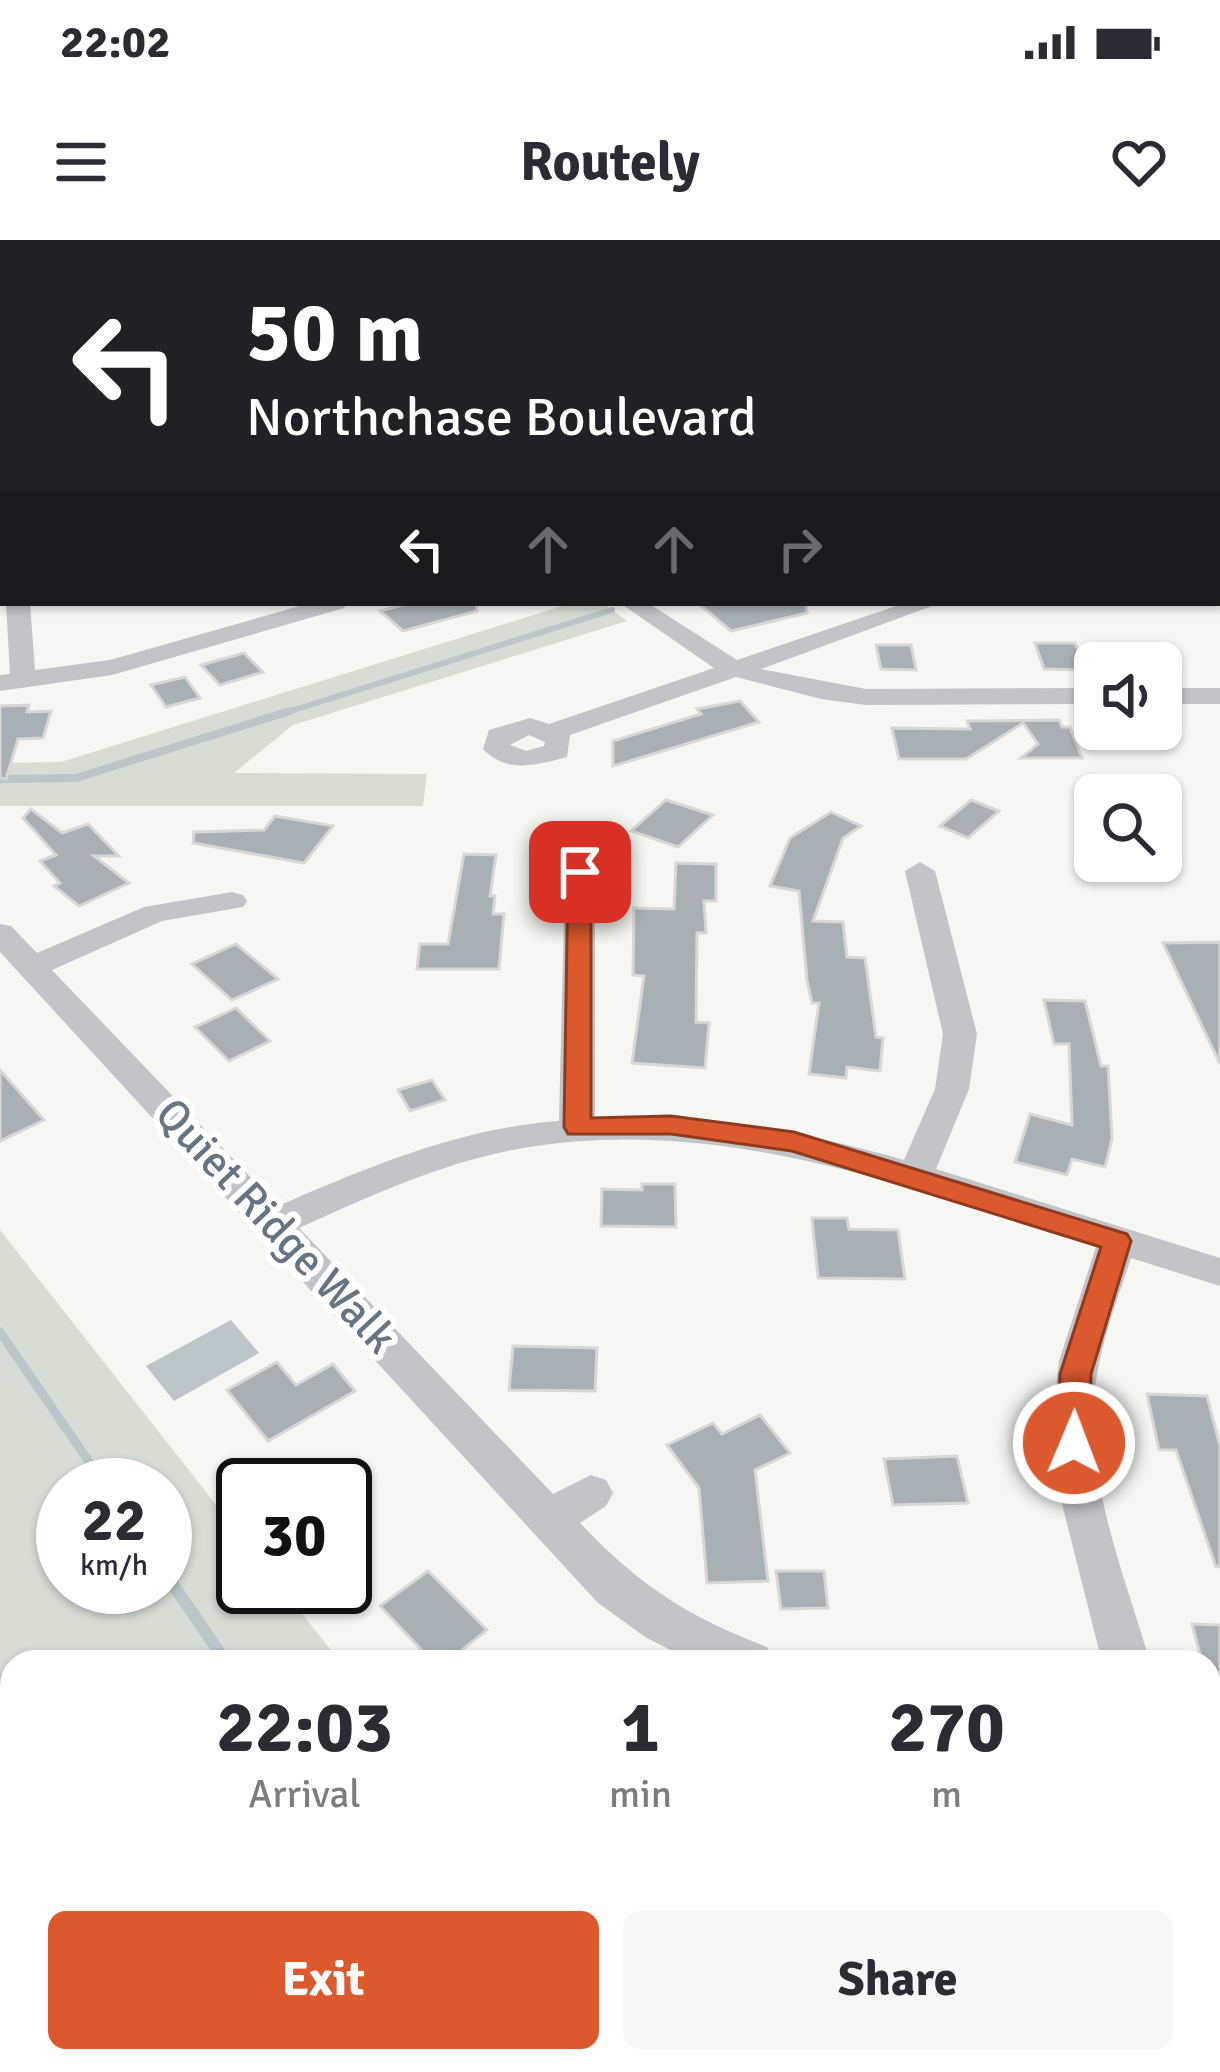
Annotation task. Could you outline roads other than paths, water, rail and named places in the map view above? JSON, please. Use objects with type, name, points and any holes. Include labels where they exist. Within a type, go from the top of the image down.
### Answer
[{"type":"street","points":[[95,240],[123,240]]},
{"type":"street","points":[[18,606],[12,682],[127,663],[326,606]]},
{"type":"street","points":[[637,606],[736,669],[792,686],[854,695],[1074,696]]},
{"type":"street","points":[[552,732],[919,606]]},
{"type":"street","points":[[1182,696],[1220,696]]},
{"type":"street","points":[[577,1127],[580,872]]},
{"type":"street","points":[[915,1176],[952,1089],[960,1034],[920,872]]},
{"type":"street","points":[[32,967],[155,914],[232,901]]},
{"type":"street","name":"Quiet Ridge Walk","points":[[0,933],[613,1588],[656,1623],[714,1650]]},
{"type":"street","points":[[274,1223],[414,1160],[514,1135],[577,1127],[671,1125],[743,1132],[915,1176],[1220,1272]]},
{"type":"street","points":[[1117,1241],[1076,1374],[1072,1407],[1081,1480],[1123,1650]]},
{"type":"street","points":[[551,1518],[591,1493]]},
{"type":"waterway","points":[[281,714],[612,610]]},
{"type":"waterway","points":[[0,779],[76,778],[290,711]]},
{"type":"waterway","points":[[0,1332],[86,1458]]},
{"type":"waterway","points":[[192,1612],[218,1650]]}]
